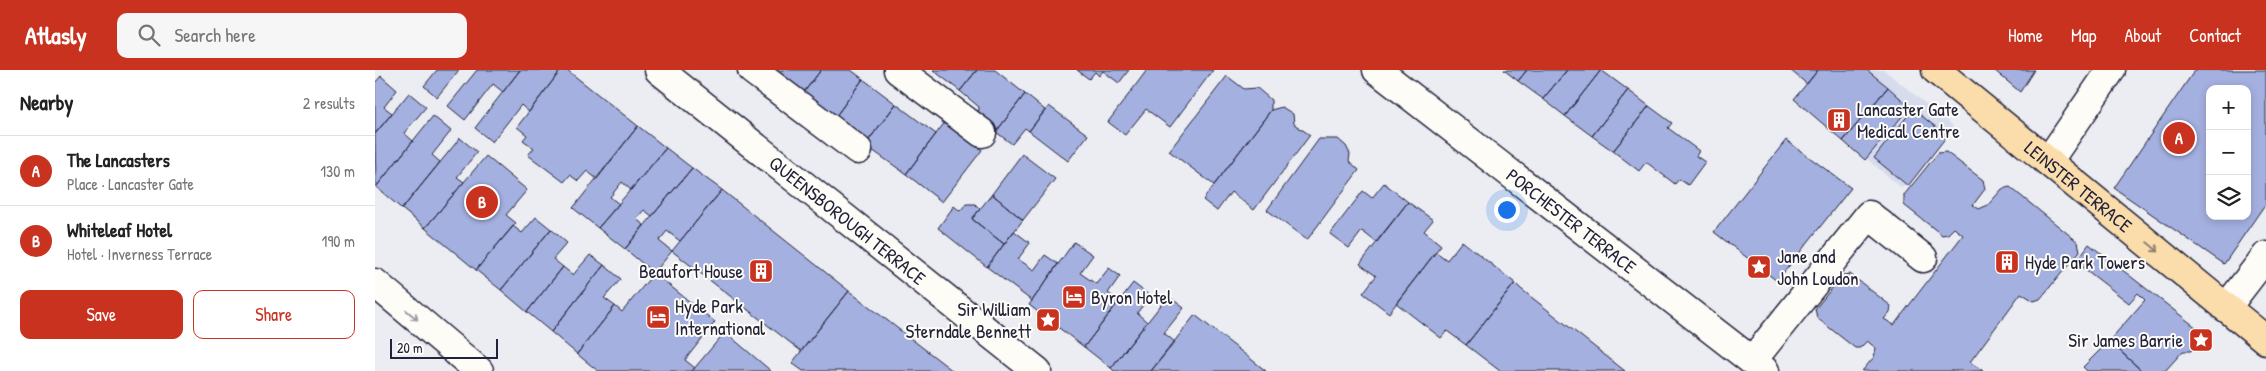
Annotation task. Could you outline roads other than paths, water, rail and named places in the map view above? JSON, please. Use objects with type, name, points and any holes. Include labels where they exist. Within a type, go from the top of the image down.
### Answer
[{"type":"main road","name":"LEINSTER TERRACE","points":[[1937,70],[2266,340]]},
{"type":"street","name":"QUEENSBOROUGH TERRACE","points":[[659,70],[1037,371]]},
{"type":"street","name":"PORCHESTER TERRACE","points":[[1377,70],[1759,366]]},
{"type":"street","points":[[2049,160],[2111,70]]},
{"type":"street","points":[[755,71],[858,150]]},
{"type":"street","points":[[908,73],[982,133]]},
{"type":"street","points":[[1759,366],[1869,215],[1923,258]]},
{"type":"street","points":[[2226,308],[2266,256]]},
{"type":"street","points":[[375,283],[479,371]]},
{"type":"place","name":"Lancaster Gate Medical Centre","points":[[1839,120]]},
{"type":"place","name":"The Lancasters","points":[[2179,138]]},
{"type":"place","name":"Whiteleaf Hotel","points":[[482,202]]},
{"type":"place","name":"Hyde Park Towers","points":[[2007,262]]},
{"type":"place","name":"Jane and John Loudon","points":[[1759,267]]},
{"type":"place","name":"Beaufort House","points":[[761,271]]},
{"type":"place","name":"Byron Hotel","points":[[1074,297]]},
{"type":"place","name":"Hyde Park International","points":[[658,317]]},
{"type":"place","name":"Sir William Sterndale Bennett","points":[[1048,320]]},
{"type":"place","name":"Sir James Barrie","points":[[2201,340]]}]
